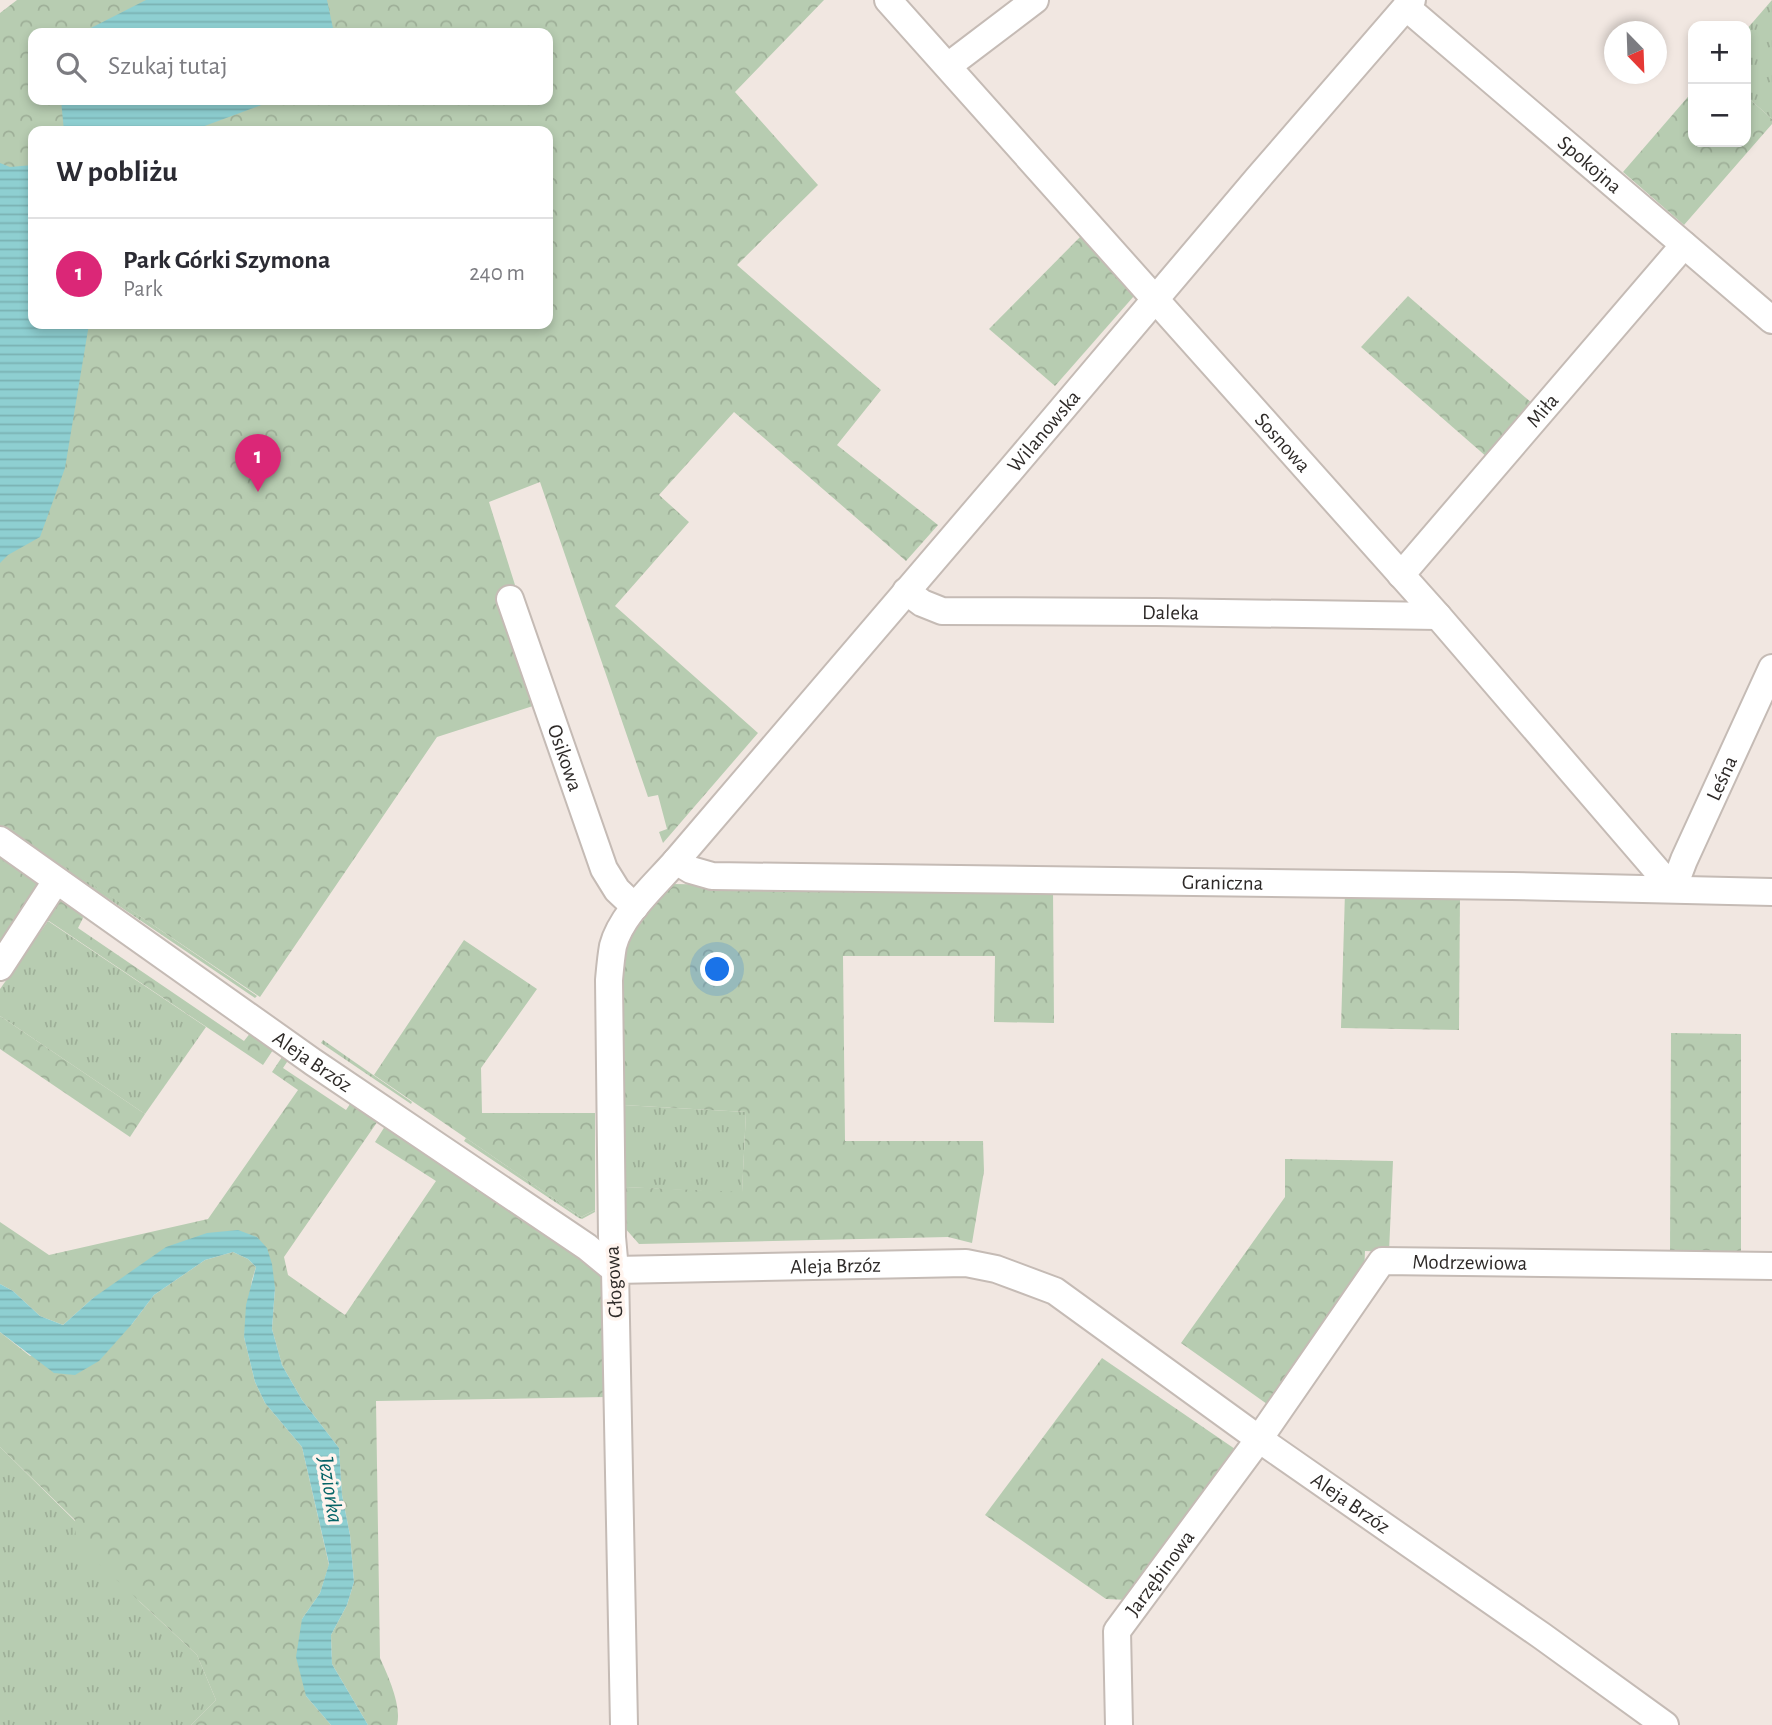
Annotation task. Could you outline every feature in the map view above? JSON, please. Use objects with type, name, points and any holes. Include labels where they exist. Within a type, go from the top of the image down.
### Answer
[{"type":"street","name":"Sosnowa","points":[[888,0],[1401,575],[1673,889]]},
{"type":"street","points":[[948,66],[1035,0]]},
{"type":"street","name":"Spokojna","points":[[1409,3],[1772,320]]},
{"type":"street","name":"Wilanowska","points":[[676,861],[1409,3]]},
{"type":"street","name":"Miła","points":[[1401,575],[1684,245]]},
{"type":"street","name":"Daleka","points":[[906,591],[922,603],[942,611],[1438,617]]},
{"type":"street","name":"Osikowa","points":[[510,599],[604,869],[617,890],[635,907]]},
{"type":"street","name":"Leśna","points":[[1673,889],[1772,668]]},
{"type":"street","name":"Aleja Brzóz","points":[[0,840],[313,1062],[587,1247],[615,1269],[966,1263],[996,1269],[1055,1291],[1665,1725]]},
{"type":"street","name":"Graniczna","points":[[676,861],[691,870],[712,876],[1772,892]]},
{"type":"street","name":"Głogowa","points":[[624,1725],[615,1269],[612,1237],[609,980],[613,946],[620,930],[635,907],[676,861]]},
{"type":"street","points":[[0,967],[56,881]]},
{"type":"street","name":"Modrzewiowa","points":[[1259,1438],[1382,1261],[1772,1266]]},
{"type":"street","name":"Jarzębinowa","points":[[1119,1725],[1117,1631],[1259,1438]]},
{"type":"green space","points":[[17,0],[824,0],[735,92],[818,185],[737,265],[881,390],[837,445],[938,525],[906,561],[734,412],[659,495],[689,522],[615,606],[758,733],[663,843],[659,832],[667,829],[658,795],[648,797],[540,482],[489,502],[515,585],[498,591],[533,706],[437,737],[260,997],[62,864],[0,947],[0,13]]},
{"type":"green space","points":[[1772,0],[1772,119],[1751,100],[1751,24]]},
{"type":"green space","points":[[1688,97],[1688,147],[1751,147],[1751,100],[1772,119],[1772,124],[1684,225],[1623,172]]},
{"type":"green space","points":[[1084,233],[1134,296],[1055,386],[989,329]]},
{"type":"green space","points":[[1408,296],[1533,404],[1488,458],[1361,347]]},
{"type":"green space","points":[[62,863],[257,996],[255,998],[60,866]]},
{"type":"green space","points":[[671,884],[1053,889],[1054,1023],[994,1022],[995,956],[843,956],[845,1141],[983,1141],[984,1171],[972,1243],[948,1237],[639,1244],[624,1227],[625,1187],[742,1192],[746,1112],[623,1105],[622,1015],[627,940]]},
{"type":"green space","points":[[1345,892],[1460,896],[1459,1030],[1341,1028]]},
{"type":"green space","points":[[53,899],[62,901],[82,915],[78,928],[244,1041],[251,1032],[275,1047],[263,1065],[37,913]]},
{"type":"green space","points":[[48,921],[206,1027],[145,1114],[0,1016],[0,989]]},
{"type":"green space","points":[[464,940],[537,989],[481,1068],[482,1113],[595,1113],[595,1210],[581,1217],[374,1075]]},
{"type":"green space","points":[[0,1016],[145,1114],[130,1137],[0,1049]]},
{"type":"green space","points":[[1671,1033],[1741,1034],[1741,1253],[1670,1252]]},
{"type":"green space","points":[[323,1040],[412,1102],[411,1104],[321,1043]]},
{"type":"green space","points":[[284,1054],[291,1056],[283,1068],[346,1110],[354,1098],[380,1118],[284,1257],[288,1275],[345,1315],[436,1181],[375,1142],[387,1123],[602,1269],[606,1397],[376,1401],[380,1658],[396,1700],[397,1725],[368,1725],[332,1664],[331,1635],[347,1605],[354,1582],[350,1535],[342,1495],[339,1448],[302,1400],[282,1365],[272,1329],[275,1288],[257,1237],[93,1298],[63,1325],[40,1316],[13,1291],[0,1284],[0,1222],[49,1255],[208,1219],[298,1090],[272,1072]]},
{"type":"green space","points":[[623,1105],[746,1112],[742,1193],[625,1187]]},
{"type":"green space","points":[[466,1138],[581,1217],[595,1212],[579,1218],[464,1141]]},
{"type":"green space","points":[[1285,1159],[1393,1161],[1389,1252],[1365,1251],[1364,1275],[1267,1404],[1181,1343],[1285,1197]]},
{"type":"green space","points":[[233,1252],[248,1259],[256,1267],[244,1337],[255,1382],[265,1403],[302,1447],[329,1565],[320,1593],[302,1619],[306,1696],[331,1725],[191,1725],[216,1700],[197,1655],[76,1542],[75,1520],[0,1447],[0,1332],[30,1356],[132,1324],[154,1295],[205,1260]]},
{"type":"green space","points":[[1102,1358],[1235,1449],[1128,1600],[1106,1599],[985,1515]]},
{"type":"green space","points":[[0,1447],[75,1521],[140,1602],[197,1655],[216,1700],[191,1725],[0,1725]]},
{"type":"water","points":[[146,0],[327,0],[333,28],[91,28]]},
{"type":"water","points":[[61,105],[261,105],[205,126],[64,126]]},
{"type":"water","points":[[0,163],[10,167],[28,165],[28,329],[88,329],[65,468],[40,537],[8,555],[0,563]]},
{"type":"water","name":"Jeziorka","points":[[238,1230],[257,1237],[267,1248],[275,1288],[272,1329],[282,1365],[302,1400],[339,1448],[342,1495],[350,1535],[354,1582],[347,1605],[331,1635],[332,1664],[368,1725],[331,1725],[306,1696],[296,1657],[302,1619],[320,1593],[329,1564],[302,1447],[265,1403],[255,1382],[244,1337],[246,1305],[256,1267],[248,1259],[233,1252],[205,1260],[154,1295],[99,1361],[75,1375],[54,1373],[0,1332],[0,1284],[13,1291],[40,1316],[63,1325],[93,1298],[166,1247],[207,1233]]},
{"type":"place","name":"Park Górki Szymona","points":[[258,492]]}]
